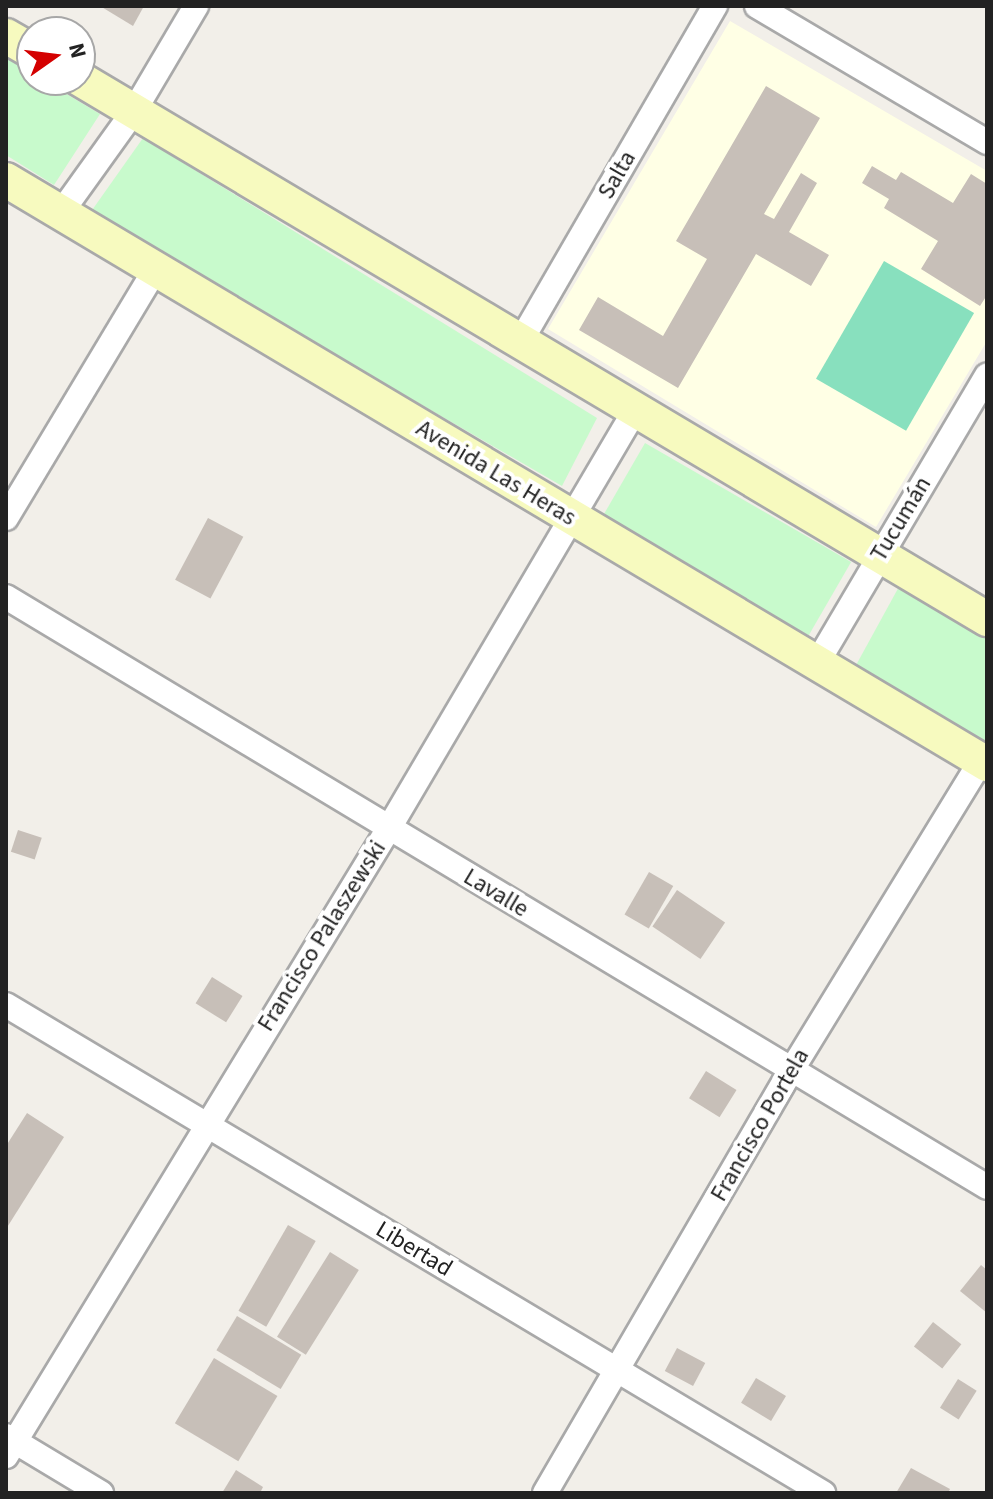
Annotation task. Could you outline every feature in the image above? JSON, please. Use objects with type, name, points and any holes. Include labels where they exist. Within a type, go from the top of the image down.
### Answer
[{"type":"main road","points":[[96,88],[633,413],[879,553],[987,619]]},
{"type":"main road","name":"Avenida Las Heras","points":[[6,180],[984,762]]},
{"type":"street","points":[[60,214],[134,111],[196,6]]},
{"type":"street","name":"Salta","points":[[519,344],[715,6]]},
{"type":"street","points":[[757,6],[987,142]]},
{"type":"street","points":[[6,518],[155,270]]},
{"type":"street","name":"Tucumán","points":[[817,663],[879,553],[987,376]]},
{"type":"street","name":"Francisco Palaszewski","points":[[9,1445],[389,828],[633,413]]},
{"type":"street","name":"Lavalle","points":[[6,597],[987,1187]]},
{"type":"street","name":"Francisco Portela","points":[[545,1493],[791,1071],[984,762]]},
{"type":"street","name":"Libertad","points":[[6,1005],[823,1493]]},
{"type":"street","points":[[9,1445],[101,1493]]},
{"type":"shaded area","points":[[730,21],[987,171],[987,341],[876,527],[548,329]]},
{"type":"green space","points":[[6,58],[16,64],[16,96],[70,96],[100,114],[54,185],[6,155]]},
{"type":"green space","points":[[143,138],[597,418],[562,486],[90,213]]},
{"type":"green space","points":[[884,261],[974,313],[906,431],[816,379]]},
{"type":"green space","points":[[645,443],[851,562],[809,636],[602,517]]},
{"type":"green space","points":[[901,583],[987,635],[987,744],[855,667]]},
{"type":"building","points":[[100,6],[144,6],[133,26]]},
{"type":"building","points":[[766,86],[820,118],[764,214],[774,219],[801,173],[817,183],[789,232],[829,255],[811,286],[756,254],[678,388],[579,330],[598,297],[663,336],[707,259],[676,241]]},
{"type":"building","points":[[872,166],[896,180],[901,172],[953,203],[971,174],[987,184],[987,295],[980,306],[921,269],[938,241],[884,208],[889,199],[862,183]]},
{"type":"building","points":[[208,518],[243,537],[210,599],[175,580]]},
{"type":"building","points":[[18,830],[42,838],[35,860],[11,852]]},
{"type":"building","points":[[649,872],[673,886],[649,928],[624,914]]},
{"type":"building","points":[[677,890],[725,922],[700,959],[652,926]]},
{"type":"building","points":[[212,977],[243,996],[226,1022],[196,1003]]},
{"type":"building","points":[[706,1071],[737,1090],[720,1117],[689,1098]]},
{"type":"building","points":[[27,1113],[64,1137],[6,1229],[6,1146]]},
{"type":"building","points":[[288,1225],[316,1241],[266,1327],[238,1311]]},
{"type":"building","points":[[330,1252],[359,1270],[306,1355],[277,1337]]},
{"type":"building","points":[[981,1265],[987,1270],[987,1313],[960,1291]]},
{"type":"building","points":[[237,1316],[301,1355],[281,1389],[216,1350]]},
{"type":"building","points":[[933,1322],[961,1344],[942,1369],[914,1346]]},
{"type":"building","points":[[677,1348],[705,1363],[693,1386],[665,1371]]},
{"type":"building","points":[[214,1358],[277,1396],[238,1461],[175,1423]]},
{"type":"building","points":[[756,1378],[786,1396],[771,1421],[741,1403]]},
{"type":"building","points":[[958,1379],[977,1391],[959,1419],[940,1408]]},
{"type":"building","points":[[911,1468],[950,1489],[948,1493],[896,1493]]},
{"type":"building","points":[[236,1470],[263,1487],[260,1493],[222,1493]]}]
